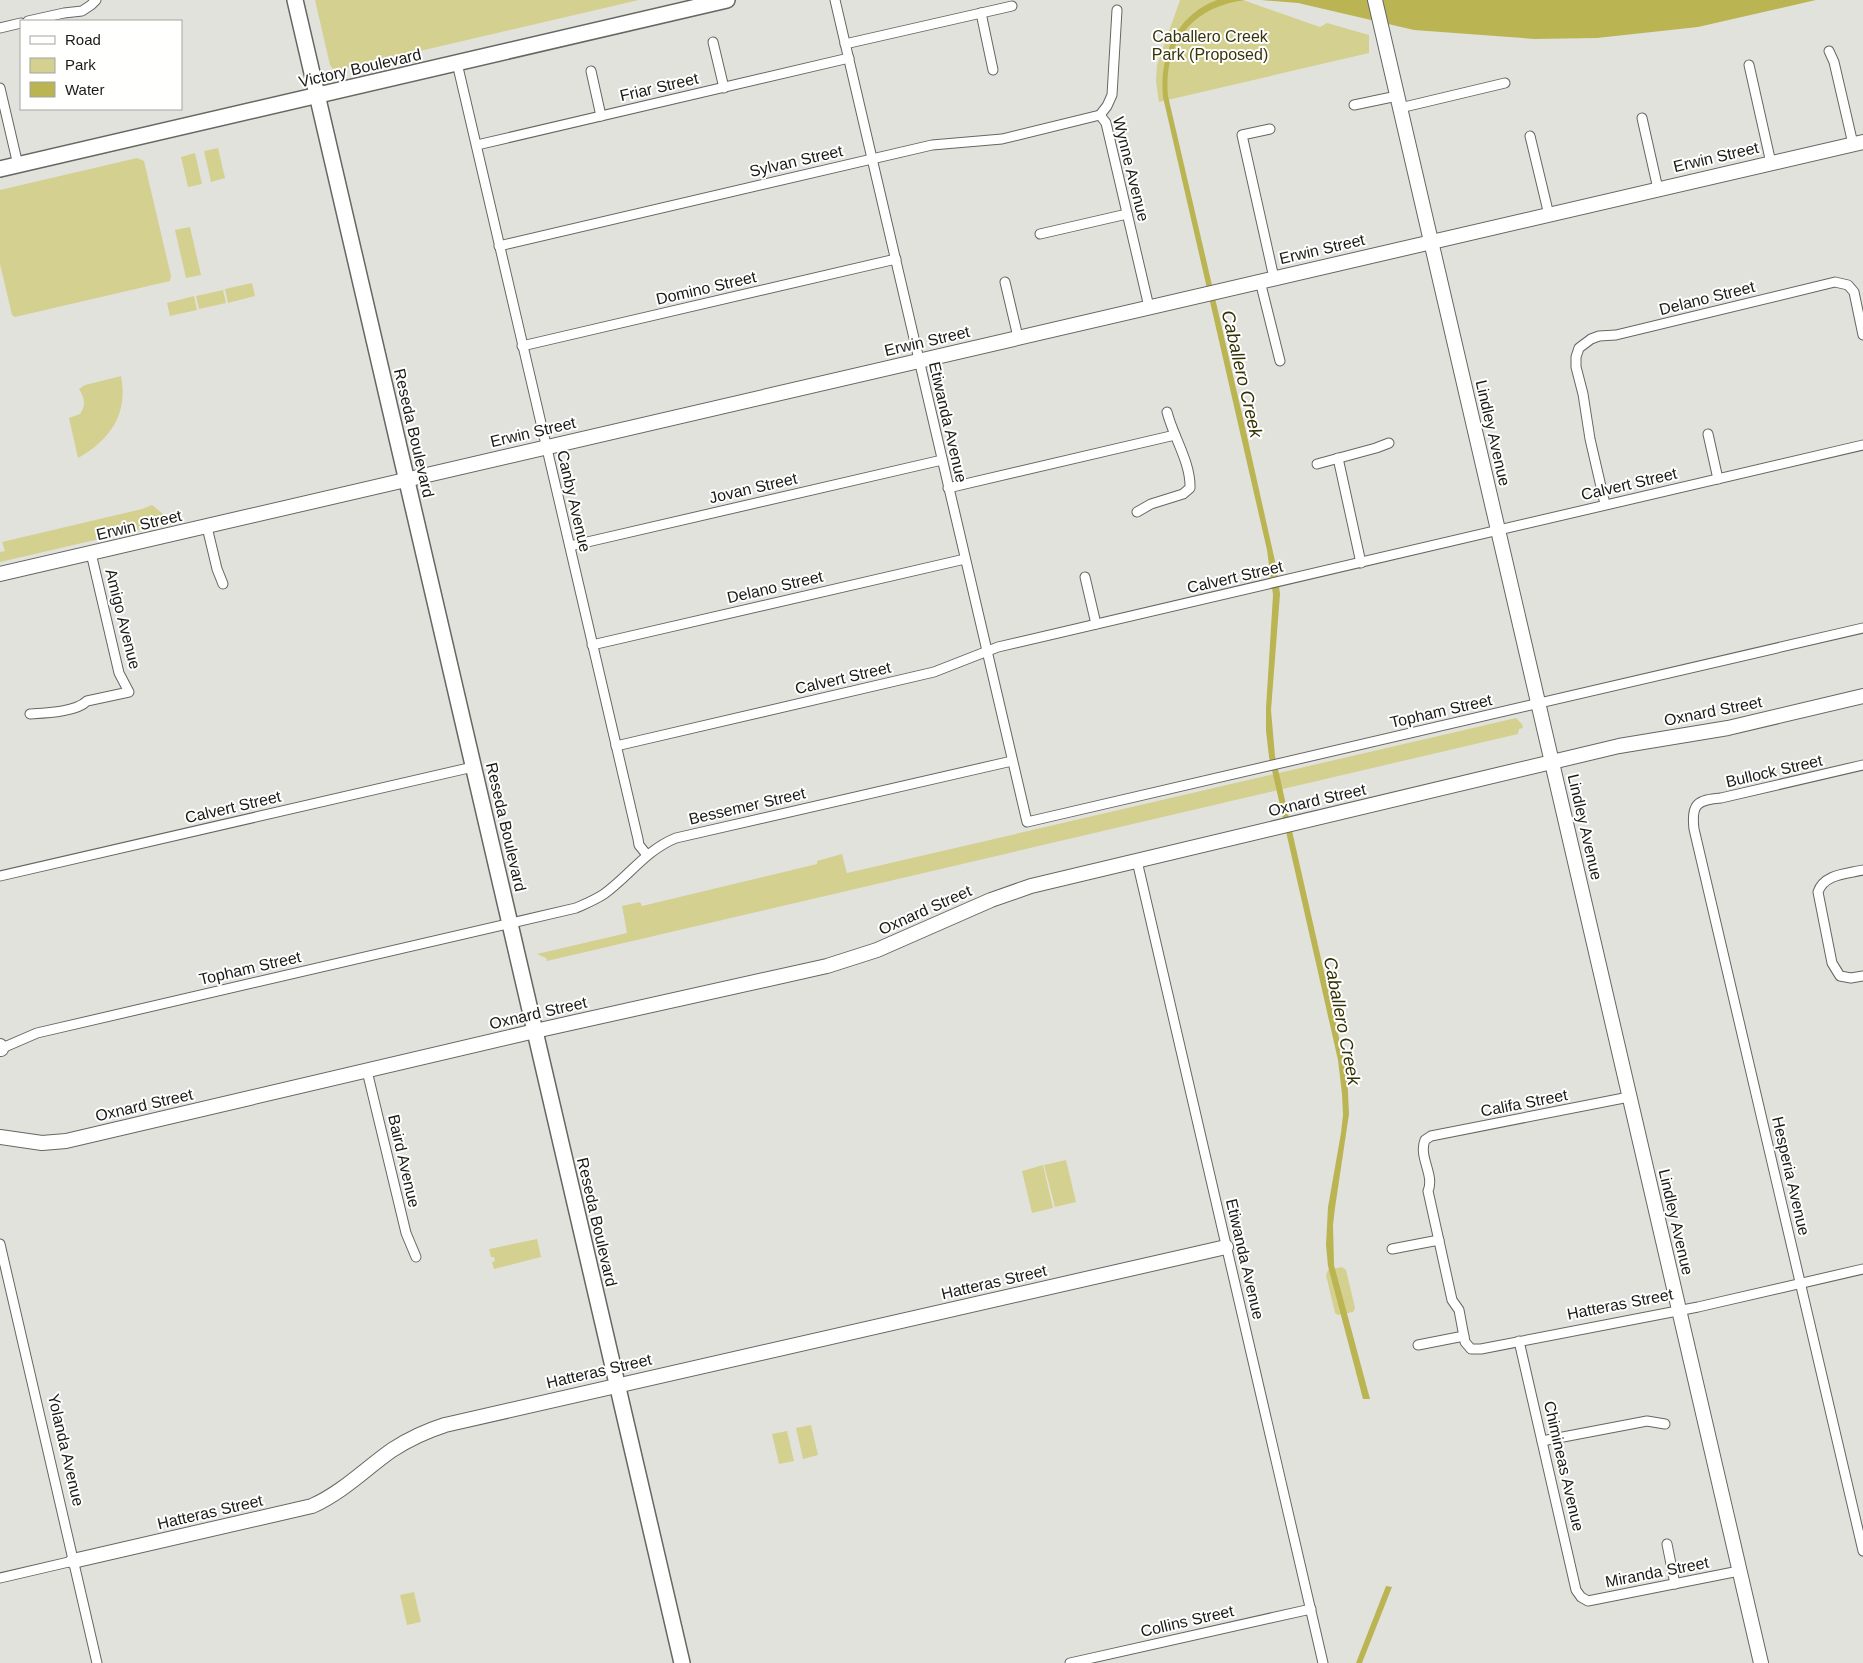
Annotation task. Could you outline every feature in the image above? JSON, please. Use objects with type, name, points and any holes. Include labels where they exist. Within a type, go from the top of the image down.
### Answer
[{"type":"main road","name":"Reseda Boulevard","points":[[295,0],[682,1663]]},
{"type":"main road","name":"Victory Boulevard","points":[[0,169],[727,0]]},
{"type":"main road","name":"Lindley Avenue","points":[[1375,0],[1761,1663]]},
{"type":"main road","name":"Erwin Street","points":[[0,574],[1858,143]]},
{"type":"main road","name":"Oxnard Street","points":[[0,1137],[42,1143],[66,1141],[535,1031],[827,966],[877,950],[1010,892],[1553,762],[1645,741],[1728,728],[1863,696]]},
{"type":"main road","name":"Hatteras Street","points":[[73,1560],[300,1510],[333,1496],[392,1451],[426,1431],[452,1423],[1226,1247]]},
{"type":"street","points":[[32,20],[82,11],[91,6],[96,0]]},
{"type":"street","name":"Etiwanda Avenue","points":[[835,0],[1027,822]]},
{"type":"street","points":[[846,44],[1012,6]]},
{"type":"street","name":"Wynne Avenue","points":[[1117,10],[1112,95],[1100,115],[1106,123],[1149,307]]},
{"type":"street","points":[[981,13],[993,70]]},
{"type":"street","points":[[0,28],[20,23]]},
{"type":"street","points":[[713,42],[724,88]]},
{"type":"street","points":[[1829,51],[1858,143]]},
{"type":"street","name":"Friar Street","points":[[477,145],[849,58]]},
{"type":"street","name":"Canby Avenue","points":[[457,63],[639,845],[647,855]]},
{"type":"street","points":[[1749,65],[1770,163]]},
{"type":"street","points":[[592,71],[601,116]]},
{"type":"street","points":[[1354,105],[1398,102],[1505,83]]},
{"type":"street","points":[[0,88],[18,165]]},
{"type":"street","name":"Sylvan Street","points":[[499,246],[932,145],[1002,139],[1100,115]]},
{"type":"street","points":[[1642,118],[1658,189]]},
{"type":"street","points":[[1270,129],[1242,135],[1280,361]]},
{"type":"street","points":[[1530,136],[1549,215]]},
{"type":"street","points":[[1040,234],[1127,214]]},
{"type":"street","name":"Domino Street","points":[[522,346],[896,259]]},
{"type":"street","points":[[1006,282],[1018,337]]},
{"type":"street","name":"Delano Street","points":[[1605,504],[1576,367],[1576,356],[1579,348],[1591,339],[1599,336],[1616,335],[1835,282],[1845,284],[1854,292],[1863,335]]},
{"type":"street","points":[[1137,512],[1152,504],[1183,494],[1190,488],[1181,446],[1167,412]]},
{"type":"street","points":[[1708,434],[1718,479]]},
{"type":"street","points":[[948,488],[1175,435]]},
{"type":"street","points":[[1317,464],[1389,443]]},
{"type":"street","name":"Calvert Street","points":[[616,746],[934,672],[957,664],[986,650],[1863,445]]},
{"type":"street","points":[[1338,458],[1361,563]]},
{"type":"street","name":"Jovan Street","points":[[570,546],[942,460]]},
{"type":"street","points":[[207,527],[217,569],[223,584]]},
{"type":"street","name":"Amigo Avenue","points":[[30,714],[66,710],[82,706],[87,701],[129,692],[119,673],[91,554]]},
{"type":"street","name":"Delano Street","points":[[592,645],[965,558]]},
{"type":"street","points":[[1085,578],[1096,624]]},
{"type":"street","name":"Topham Street","points":[[1027,822],[1863,628]]},
{"type":"street","name":"Bessemer Street","points":[[510,924],[568,910],[595,900],[605,894],[647,855],[666,842],[676,838],[1012,761]]},
{"type":"street","name":"Bullock Street","points":[[1694,808],[1703,801],[1863,765]]},
{"type":"street","name":"Calvert Street","points":[[0,876],[473,767]]},
{"type":"street","name":"Hesperia Avenue","points":[[1694,808],[1692,816],[1694,829],[1863,1551]]},
{"type":"street","name":"Etiwanda Avenue","points":[[1137,861],[1323,1663]]},
{"type":"street","points":[[1863,870],[1827,879],[1820,885],[1818,892],[1832,963],[1840,976],[1851,978],[1863,976]]},
{"type":"street","name":"Topham Street","points":[[0,1048],[37,1033],[510,924]]},
{"type":"street","name":"Baird Avenue","points":[[367,1071],[406,1234],[416,1257]]},
{"type":"street","name":"Califa Street","points":[[1438,1240],[1428,1191],[1431,1185],[1423,1148],[1425,1140],[1432,1136],[1629,1097]]},
{"type":"street","points":[[1392,1249],[1438,1240],[1452,1300],[1459,1310],[1464,1336],[1418,1345]]},
{"type":"street","name":"Yolanda Avenue","points":[[0,1244],[97,1663]]},
{"type":"street","name":"Hatteras Street","points":[[1464,1336],[1467,1345],[1472,1349],[1519,1342],[1679,1311],[1863,1269]]},
{"type":"street","name":"Chimineas Avenue","points":[[1519,1342],[1576,1590],[1581,1597]]},
{"type":"street","points":[[1542,1441],[1647,1422],[1666,1424]]},
{"type":"street","points":[[1667,1544],[1676,1584]]},
{"type":"street","name":"Hatteras Street","points":[[0,1578],[73,1560]]},
{"type":"street","name":"Miranda Street","points":[[1581,1597],[1588,1601],[1740,1571]]},
{"type":"street","name":"Collins Street","points":[[1070,1663],[1310,1609]]},
{"type":"green space","points":[[315,0],[639,0],[338,70],[333,69],[330,65]]},
{"type":"green space","name":"Caballero Creek Park (Proposed)","points":[[1180,0],[1243,0],[1320,27],[1327,23],[1369,35],[1369,53],[1159,102],[1156,81],[1157,65]]},
{"type":"green space","points":[[218,148],[225,178],[211,182],[204,151]]},
{"type":"green space","points":[[195,153],[202,184],[188,187],[181,157]]},
{"type":"green space","points":[[137,158],[144,161],[171,276],[170,281],[15,317],[12,315],[0,264],[0,190]]},
{"type":"green space","points":[[190,227],[201,275],[186,278],[175,230]]},
{"type":"green space","points":[[252,283],[255,296],[228,303],[225,289]]},
{"type":"green space","points":[[223,290],[226,303],[199,309],[196,296]]},
{"type":"green space","points":[[194,296],[197,310],[170,316],[167,303]]},
{"type":"green space","points":[[121,376],[122,402],[114,425],[99,443],[78,458],[69,418],[80,414],[83,408],[84,399],[79,389],[85,385]]},
{"type":"green space","points":[[152,505],[173,522],[0,562],[0,552],[5,551],[2,542]]},
{"type":"green space","points":[[1516,718],[1523,728],[1519,729],[1518,734],[547,961],[546,958],[537,954],[627,933],[622,906],[640,902],[642,906],[817,864],[817,861],[842,854],[847,873]]},
{"type":"green space","points":[[1066,1160],[1076,1202],[1055,1207],[1044,1165]]},
{"type":"green space","points":[[1043,1165],[1053,1208],[1032,1213],[1022,1171]]},
{"type":"green space","points":[[537,1239],[541,1257],[494,1269],[492,1262],[495,1261],[494,1257],[491,1257],[489,1249]]},
{"type":"green space","points":[[1342,1267],[1346,1270],[1355,1308],[1353,1312],[1338,1315],[1335,1313],[1326,1275],[1328,1270]]},
{"type":"green space","points":[[811,1425],[818,1455],[803,1459],[796,1428]]},
{"type":"green space","points":[[787,1431],[794,1461],[779,1464],[772,1434]]},
{"type":"green space","points":[[414,1592],[421,1622],[407,1625],[400,1595]]},
{"type":"water","points":[[1217,0],[1245,0],[1210,10],[1196,19],[1185,31],[1176,44],[1170,60],[1168,96],[1277,570],[1280,594],[1271,710],[1275,756],[1347,1073],[1349,1114],[1333,1225],[1334,1265],[1370,1399],[1363,1399],[1328,1266],[1326,1245],[1328,1207],[1341,1133],[1343,1115],[1342,1094],[1338,1060],[1269,757],[1266,708],[1273,595],[1267,550],[1163,97],[1164,67],[1173,39],[1181,26],[1191,16]]},
{"type":"water","points":[[1261,0],[1816,0],[1698,27],[1597,38],[1535,39],[1414,30],[1298,3]]},
{"type":"water","points":[[1386,1586],[1392,1587],[1362,1663],[1356,1663]]},
{"type":"water label","name":"Caballero Creek","points":[[1242,374]]},
{"type":"water label","name":"Caballero Creek","points":[[1342,1021]]}]
